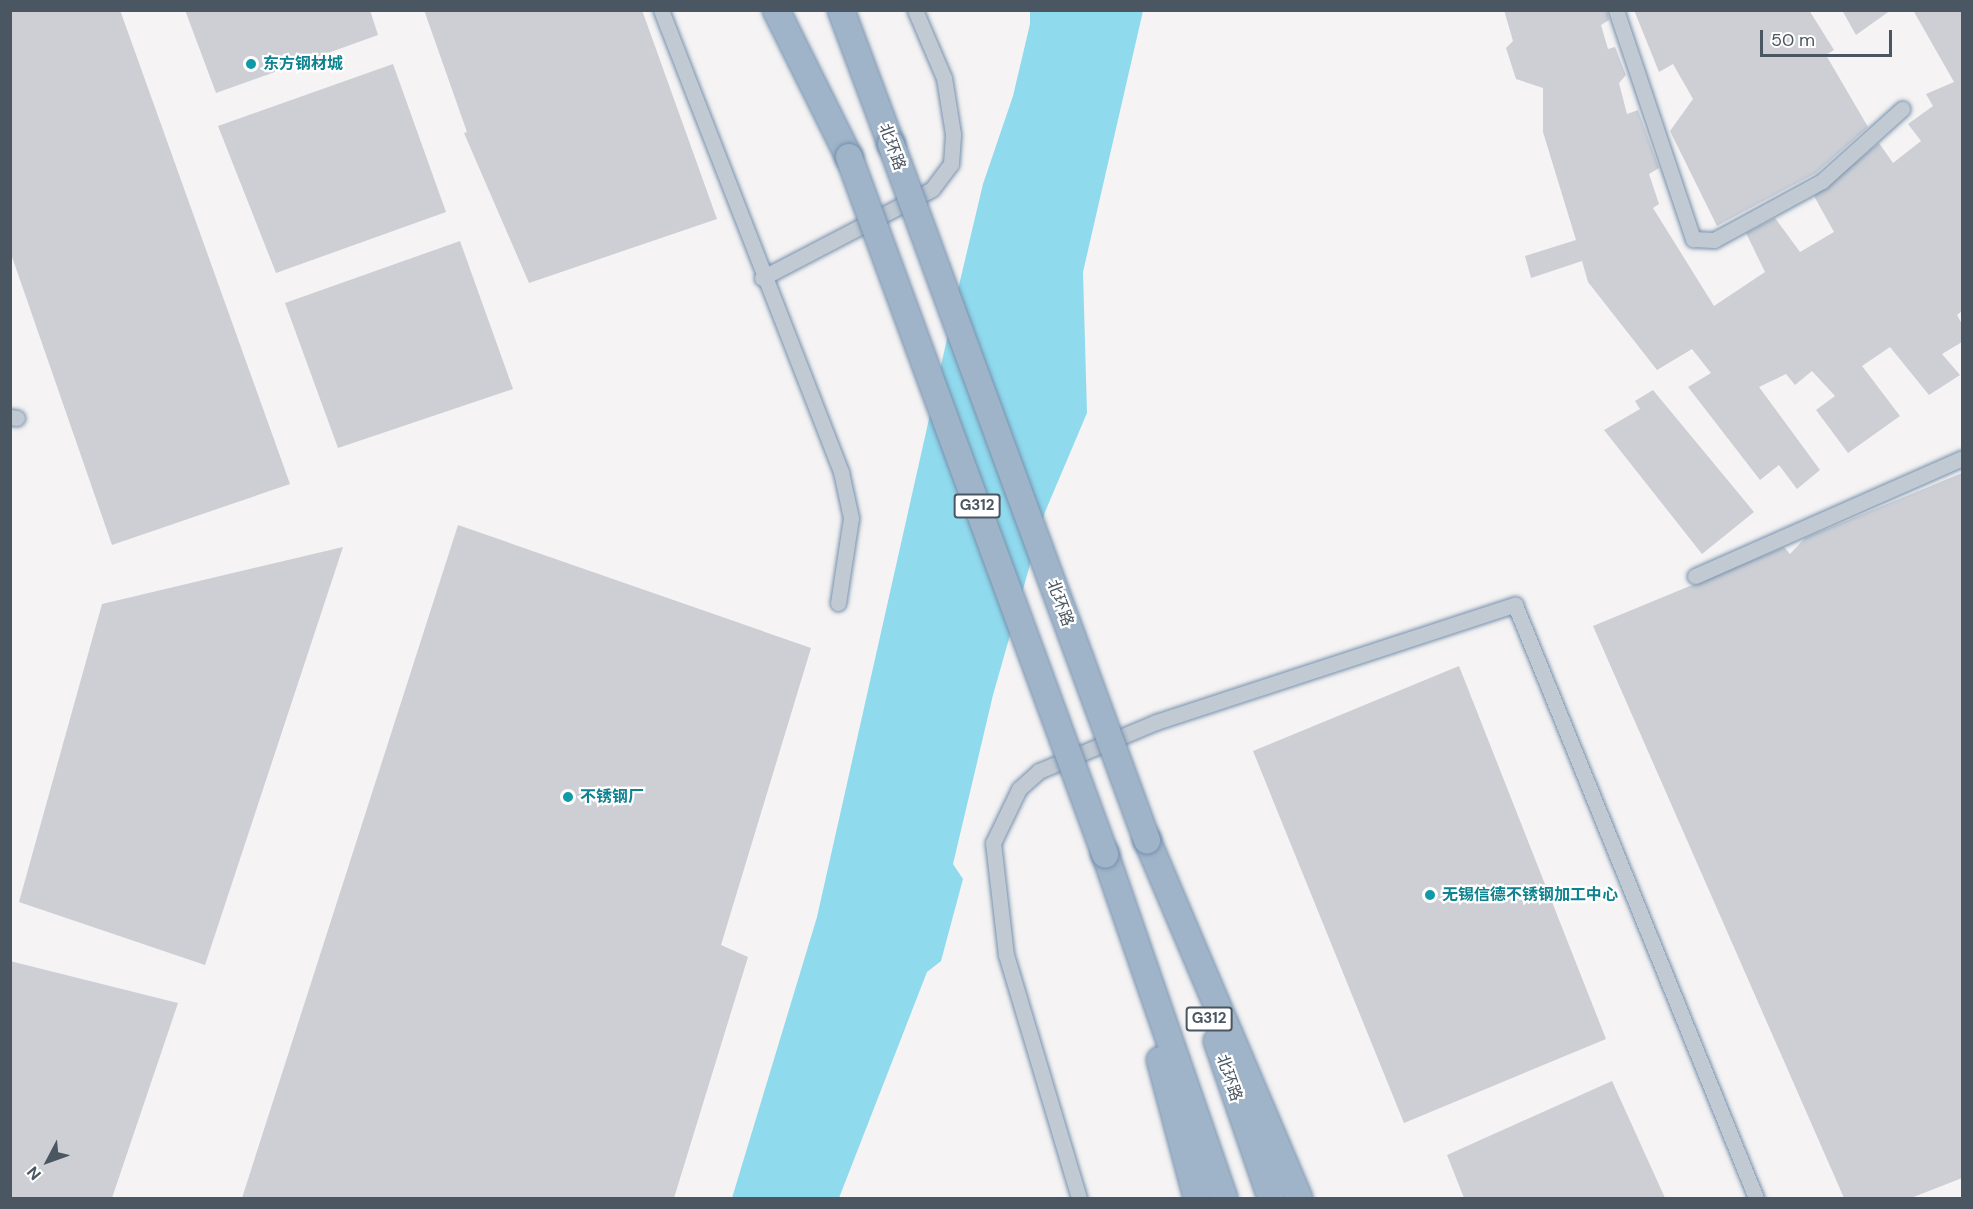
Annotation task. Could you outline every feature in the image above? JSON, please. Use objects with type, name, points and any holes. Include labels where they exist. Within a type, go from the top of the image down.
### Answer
[{"type":"highway","points":[[776,10],[849,157]]},
{"type":"highway","name":"G312","points":[[794,10],[1105,854],[1224,1198]]},
{"type":"highway","name":"北环路","points":[[841,10],[1147,840],[1271,1198]]},
{"type":"highway","points":[[856,10],[891,144]]},
{"type":"highway","points":[[1147,840],[1299,1198]]},
{"type":"highway","points":[[1105,854],[1197,1198]]},
{"type":"street","points":[[661,10],[762,278],[841,472],[851,518],[838,603]]},
{"type":"street","points":[[762,278],[932,189],[951,164],[953,134],[944,78],[915,10]]},
{"type":"street","points":[[1616,10],[1693,238],[1714,240],[1822,181],[1902,109]]},
{"type":"street","points":[[1695,576],[1962,458]]},
{"type":"street","points":[[1079,1198],[1006,955],[993,843],[1019,789],[1039,771],[1156,722],[1515,605],[1755,1198]]},
{"type":"water","points":[[1030,11],[1143,11],[1083,272],[1087,413],[1045,512],[993,695],[953,864],[963,879],[941,961],[927,972],[839,1198],[732,1198],[817,917],[960,281],[983,184],[1013,96],[1030,24]]},
{"type":"building","points":[[10,10],[120,10],[290,484],[112,545],[10,251]]},
{"type":"building","name":"东方钢材城","points":[[185,10],[370,10],[378,35],[216,93]]},
{"type":"building","points":[[424,10],[642,10],[717,219],[529,283],[464,133],[467,132]]},
{"type":"building","points":[[1504,10],[1607,10],[1609,20],[1601,25],[1608,49],[1615,47],[1626,75],[1619,83],[1627,114],[1638,110],[1659,168],[1649,174],[1659,204],[1653,208],[1714,306],[1765,272],[1746,233],[1775,218],[1800,252],[1834,232],[1814,196],[1879,143],[1893,163],[1921,141],[1908,124],[1933,106],[1926,94],[1954,82],[1913,10],[1962,10],[1962,311],[1957,315],[1962,324],[1962,342],[1942,354],[1960,375],[1929,395],[1890,347],[1862,366],[1900,416],[1848,453],[1816,410],[1835,396],[1812,371],[1795,385],[1786,374],[1759,387],[1820,470],[1797,489],[1779,465],[1760,480],[1688,387],[1711,373],[1692,349],[1657,370],[1588,282],[1582,261],[1531,278],[1525,256],[1576,240],[1543,132],[1543,88],[1516,79],[1506,48],[1513,41]]},
{"type":"building","points":[[1634,10],[1809,10],[1834,50],[1826,55],[1868,127],[1816,173],[1717,226],[1670,131],[1693,99],[1673,64],[1659,72]]},
{"type":"building","points":[[1842,10],[1891,10],[1856,35]]},
{"type":"building","points":[[393,64],[446,212],[276,273],[218,126]]},
{"type":"building","points":[[460,241],[513,389],[338,448],[285,303]]},
{"type":"building","points":[[1653,390],[1754,512],[1702,554],[1604,430],[1640,409],[1635,401]]},
{"type":"building","points":[[1962,473],[1962,1178],[1911,1198],[1844,1198],[1593,626],[1784,547],[1790,554],[1805,538]]},
{"type":"building","name":"不锈钢厂","points":[[458,525],[811,648],[721,945],[748,957],[674,1198],[242,1198]]},
{"type":"building","points":[[343,547],[205,965],[19,902],[102,604]]},
{"type":"building","name":"无锡信德不锈钢加工中心","points":[[1459,666],[1606,1039],[1404,1123],[1253,751]]},
{"type":"building","points":[[10,961],[178,1003],[112,1198],[10,1198]]},
{"type":"building","points":[[1612,1081],[1665,1198],[1464,1198],[1447,1155]]},
{"type":"place","name":"东方钢材城","points":[[251,64]]},
{"type":"place","name":"不锈钢厂","points":[[568,797]]},
{"type":"place","name":"无锡信德不锈钢加工中心","points":[[1430,895]]}]
